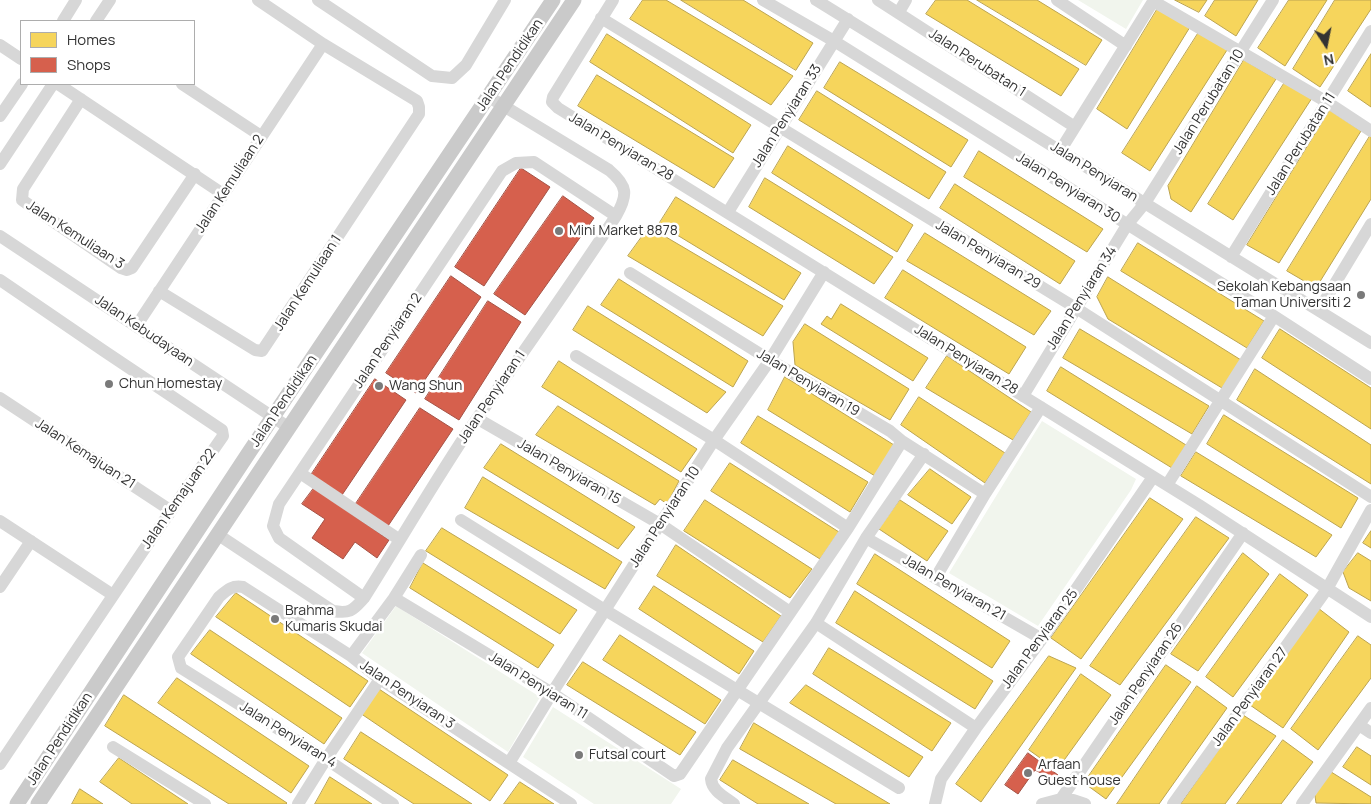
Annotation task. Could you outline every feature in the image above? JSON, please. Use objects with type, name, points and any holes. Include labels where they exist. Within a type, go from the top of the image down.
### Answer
[{"type":"main road","name":"Jalan Pendidikan","points":[[17,804],[273,417],[553,0]]},
{"type":"main road","name":"Jalan Pendidikan","points":[[38,804],[574,0]]},
{"type":"main road","points":[[49,804],[69,756]]},
{"type":"street","points":[[64,20],[76,0]]},
{"type":"street","points":[[97,20],[110,0]]},
{"type":"street","points":[[258,0],[323,44]]},
{"type":"street","points":[[601,18],[613,0]]},
{"type":"street","name":"Jalan Penyiaran 30","points":[[764,0],[834,41],[1274,316],[1371,379]]},
{"type":"street","name":"Jalan Penyiaran","points":[[816,0],[1371,342]]},
{"type":"street","name":"Jalan Perubatan 1","points":[[878,0],[1075,127]]},
{"type":"street","points":[[899,12],[906,0]]},
{"type":"street","points":[[1058,0],[1126,46]]},
{"type":"street","points":[[1060,151],[1154,0],[1327,102],[1371,131]]},
{"type":"street","name":"Jalan Perubatan 10","points":[[1145,203],[1273,0]]},
{"type":"street","points":[[321,1],[432,76],[452,78],[466,65],[499,2]]},
{"type":"street","name":"Jalan Penyiaran 28","points":[[601,18],[553,97],[552,102],[558,108],[1167,485],[1371,617]]},
{"type":"street","name":"Jalan Penyiaran 29","points":[[601,18],[1076,308],[1371,497]]},
{"type":"street","name":"Jalan Penyiaran 33","points":[[728,212],[848,20]]},
{"type":"street","name":"Jalan Perubatan 11","points":[[1231,257],[1371,31]]},
{"type":"street","name":"Jalan Kemuliaan 1","points":[[159,291],[255,350],[262,351],[419,114],[417,101],[323,44]]},
{"type":"street","name":"Jalan Kemuliaan 2","points":[[137,325],[323,44]]},
{"type":"street","points":[[0,45],[20,58]]},
{"type":"street","points":[[0,116],[21,85]]},
{"type":"street","points":[[0,164],[52,85]]},
{"type":"street","points":[[59,85],[223,194]]},
{"type":"street","points":[[184,85],[261,136]]},
{"type":"street","name":"Jalan Penyiaran 1","points":[[217,534],[333,610],[344,613],[353,610],[364,598],[478,419],[616,216],[622,204],[625,190],[620,179],[609,170],[489,97]]},
{"type":"street","name":"Jalan Kemuliaan 3","points":[[80,99],[23,189],[22,200],[121,268],[127,270],[132,268],[195,174]]},
{"type":"street","name":"Jalan Penyiaran 2","points":[[364,598],[279,538],[273,526],[279,504],[502,170],[516,163],[534,162],[616,216]]},
{"type":"street","name":"Jalan Penyiaran 34","points":[[1023,396],[1128,225],[1145,203]]},
{"type":"street","points":[[1318,310],[1371,224]]},
{"type":"street","name":"Jalan Kebudayaan","points":[[0,236],[137,325],[288,427]]},
{"type":"street","name":"Jalan Penyiaran 10","points":[[509,763],[714,440],[770,360],[824,272]]},
{"type":"street","name":"Jalan Penyiaran 19","points":[[630,273],[770,360],[890,431],[902,441],[985,494]]},
{"type":"street","name":"Jalan Kemajuan 22","points":[[0,280],[222,430],[222,436],[170,510],[0,764]]},
{"type":"street","points":[[1167,485],[1274,316]]},
{"type":"street","points":[[576,356],[714,440],[848,528]]},
{"type":"street","name":"Jalan Kemajuan 21","points":[[0,398],[170,510]]},
{"type":"street","points":[[936,577],[985,494],[1041,407]]},
{"type":"street","name":"Jalan Penyiaran 15","points":[[478,419],[660,524],[790,612]]},
{"type":"street","points":[[737,690],[848,528],[902,441]]},
{"type":"street","points":[[734,804],[714,789],[711,779],[727,748],[816,623],[866,538],[924,454]]},
{"type":"street","points":[[300,473],[400,540]]},
{"type":"street","name":"Jalan Penyiaran 25","points":[[935,804],[941,779],[1042,639],[1153,477]]},
{"type":"street","name":"Jalan Penyiaran 27","points":[[1173,804],[1327,589],[1371,510]]},
{"type":"street","points":[[461,520],[605,610],[900,788]]},
{"type":"street","points":[[0,521],[113,596]]},
{"type":"street","name":"Jalan Penyiaran 26","points":[[1061,799],[1242,533]]},
{"type":"street","name":"Jalan Penyiaran 21","points":[[866,538],[1042,639]]},
{"type":"street","points":[[0,587],[31,541]]},
{"type":"street","points":[[351,656],[394,598],[421,555]]},
{"type":"street","name":"Jalan Penyiaran 3","points":[[181,668],[178,657],[219,597],[228,589],[237,586],[243,587],[351,656],[380,679],[571,804]]},
{"type":"street","name":"Jalan Penyiaran 11","points":[[394,598],[552,693],[674,776],[680,774],[737,690]]},
{"type":"street","points":[[816,623],[976,728]]},
{"type":"street","name":"Jalan Penyiaran 4","points":[[181,668],[326,759],[393,804]]},
{"type":"street","points":[[298,804],[380,679]]},
{"type":"street","points":[[1302,804],[1371,708]]},
{"type":"street","points":[[1359,725],[1371,733]]},
{"type":"street","points":[[113,747],[205,804]]},
{"type":"street","points":[[1042,804],[1061,799],[1085,804]]},
{"type":"shaded area","points":[[1078,0],[1143,0],[1126,29]]},
{"type":"shaded area","points":[[1042,421],[1136,479],[1131,490],[1038,626],[949,573]]},
{"type":"shaded area","points":[[396,606],[540,697],[508,752],[362,653]]},
{"type":"shaded area","points":[[553,707],[681,789],[671,804],[594,804],[523,757]]},
{"type":"building: Homes","points":[[643,0],[666,0],[793,76],[771,105],[630,19]]},
{"type":"building: Homes","points":[[681,0],[743,0],[813,43],[796,70]]},
{"type":"building: Homes","points":[[936,0],[967,0],[1079,69],[1061,96],[926,14]]},
{"type":"building: Homes","points":[[977,0],[1037,0],[1102,40],[1086,65]]},
{"type":"building: Homes","points":[[1175,0],[1207,0],[1199,12]]},
{"type":"building: Homes","points":[[1215,0],[1258,0],[1236,36],[1205,16]]},
{"type":"building: Homes","points":[[1289,0],[1327,0],[1285,66],[1258,48]]},
{"type":"building: Homes","points":[[1335,0],[1371,0],[1371,9],[1320,87],[1293,69]]},
{"type":"building: Homes","points":[[1158,8],[1190,27],[1127,129],[1097,109]]},
{"type":"building: Homes","points":[[1199,32],[1227,50],[1150,171],[1122,153]]},
{"type":"building: Homes","points":[[607,34],[751,125],[733,153],[590,62]]},
{"type":"building: Homes","points":[[1371,54],[1371,107],[1348,91]]},
{"type":"building: Homes","points":[[1244,60],[1276,79],[1191,212],[1171,199],[1168,186]]},
{"type":"building: Homes","points":[[840,62],[968,140],[951,167],[824,88]]},
{"type":"building: Homes","points":[[597,75],[734,158],[714,188],[578,106]]},
{"type":"building: Homes","points":[[1285,82],[1312,98],[1233,220],[1208,204]]},
{"type":"building: Homes","points":[[817,91],[946,172],[929,199],[799,120]]},
{"type":"building: Homes","points":[[1330,110],[1361,131],[1279,263],[1247,245]]},
{"type":"building: Homes","points":[[1370,136],[1371,199],[1316,288],[1287,271]]},
{"type":"building: Homes","points":[[788,146],[913,225],[897,252],[772,173]]},
{"type":"building: Homes","points":[[979,151],[1103,229],[1087,252],[964,177]]},
{"type":"building: Homes","points":[[765,178],[893,257],[874,284],[749,207]]},
{"type":"building: Homes","points":[[955,184],[1075,261],[1060,284],[940,208]]},
{"type":"building: Homes","points":[[676,197],[801,273],[784,300],[659,224]]},
{"type":"building: Homes","points":[[649,227],[783,306],[763,336],[628,256]]},
{"type":"building: Homes","points":[[925,233],[1051,311],[1034,335],[907,261]]},
{"type":"building: Homes","points":[[1138,243],[1264,321],[1247,348],[1121,271]]},
{"type":"building: Homes","points":[[903,270],[1026,347],[1009,374],[885,298]]},
{"type":"building: Homes","points":[[1108,277],[1241,360],[1222,388],[1108,319],[1097,297]]},
{"type":"building: Homes","points":[[619,279],[748,361],[733,387],[601,305]]},
{"type":"building: Homes","points":[[841,304],[928,358],[913,381],[821,324],[827,316],[831,319]]},
{"type":"building: Homes","points":[[588,306],[726,392],[707,413],[573,330]]},
{"type":"building: Homes","points":[[805,324],[909,389],[890,420],[795,365],[793,342]]},
{"type":"building: Homes","points":[[1080,329],[1209,406],[1192,434],[1063,358]]},
{"type":"building: Homes","points":[[1280,329],[1371,388],[1371,429],[1262,358]]},
{"type":"building: Homes","points":[[947,356],[1031,412],[1013,440],[926,388]]},
{"type":"building: Homes","points":[[559,361],[697,449],[681,472],[542,387]]},
{"type":"building: Homes","points":[[1061,367],[1186,445],[1172,468],[1047,391]]},
{"type":"building: Homes","points":[[1255,369],[1371,445],[1371,484],[1237,400]]},
{"type":"building: Homes","points":[[785,377],[894,445],[875,476],[768,410]]},
{"type":"building: Homes","points":[[919,397],[1005,453],[985,483],[901,425]]},
{"type":"building: Homes","points":[[558,406],[679,481],[667,504],[660,499],[655,505],[536,435]]},
{"type":"building: Homes","points":[[1224,415],[1358,498],[1341,528],[1207,444]]},
{"type":"building: Homes","points":[[758,416],[868,482],[850,512],[741,443]]},
{"type":"building: Homes","points":[[501,444],[635,527],[618,549],[484,468]]},
{"type":"building: Homes","points":[[1196,452],[1332,535],[1316,557],[1181,476]]},
{"type":"building: Homes","points":[[730,463],[839,532],[820,559],[711,491]]},
{"type":"building: Homes","points":[[930,469],[971,497],[952,524],[908,495]]},
{"type":"building: Homes","points":[[483,477],[622,562],[605,589],[465,508]]},
{"type":"building: Homes","points":[[1150,498],[1183,519],[1081,659],[1051,638]]},
{"type":"building: Homes","points":[[705,500],[812,569],[790,598],[684,531]]},
{"type":"building: Homes","points":[[900,500],[948,531],[927,561],[879,529]]},
{"type":"building: Homes","points":[[1196,517],[1229,538],[1120,685],[1090,666]]},
{"type":"building: Homes","points":[[442,528],[577,610],[560,634],[426,551]]},
{"type":"building: Homes","points":[[1371,531],[1371,548],[1363,543]]},
{"type":"building: Homes","points":[[676,545],[781,616],[763,642],[657,576]]},
{"type":"building: Homes","points":[[1243,553],[1269,574],[1198,671],[1171,654]]},
{"type":"building: Homes","points":[[1358,553],[1371,561],[1371,601],[1349,588],[1343,572]]},
{"type":"building: Homes","points":[[875,554],[1010,641],[992,668],[857,584]]},
{"type":"building: Homes","points":[[423,563],[554,645],[538,668],[410,588]]},
{"type":"building: Homes","points":[[1280,574],[1308,595],[1233,697],[1206,677]]},
{"type":"building: Homes","points":[[654,586],[754,651],[739,674],[639,609]]},
{"type":"building: Homes","points":[[855,591],[993,681],[975,709],[836,623]]},
{"type":"building: Homes","points":[[236,593],[368,681],[350,707],[216,617]]},
{"type":"building: Homes","points":[[1318,608],[1349,632],[1283,728],[1250,705]]},
{"type":"building: Homes","points":[[210,630],[342,718],[324,744],[191,654]]},
{"type":"building: Homes","points":[[620,635],[721,700],[705,724],[603,660]]},
{"type":"building: Homes","points":[[1358,636],[1371,645],[1371,678],[1318,750],[1291,729]]},
{"type":"building: Homes","points":[[829,648],[951,723],[932,751],[813,674]]},
{"type":"building: Homes","points":[[1049,656],[1076,668],[981,802],[956,784]]},
{"type":"building: Homes","points":[[583,662],[696,732],[680,755],[567,685]]},
{"type":"building: Homes","points":[[1166,665],[1191,682],[1106,799],[1084,783]]},
{"type":"building: Homes","points":[[1081,674],[1111,695],[1057,770],[1029,750]]},
{"type":"building: Homes","points":[[177,678],[309,766],[291,793],[158,703]]},
{"type":"building: Homes","points":[[806,685],[923,757],[909,777],[790,703]]},
{"type":"building: Homes","points":[[1197,686],[1227,708],[1159,804],[1117,804]]},
{"type":"building: Homes","points":[[376,687],[508,775],[490,801],[357,711]]},
{"type":"building: Homes","points":[[124,695],[287,803],[229,804],[105,726]]},
{"type":"building: Homes","points":[[1243,715],[1276,736],[1225,804],[1181,804]]},
{"type":"building: Homes","points":[[754,723],[890,804],[836,804],[740,749]]},
{"type":"building: Homes","points":[[361,732],[472,804],[414,804],[344,759]]},
{"type":"building: Homes","points":[[1283,740],[1313,762],[1281,804],[1237,804]]},
{"type":"building: Homes","points":[[1357,747],[1371,756],[1371,785],[1343,767]]},
{"type":"building: Homes","points":[[119,758],[188,804],[132,804],[100,782]]},
{"type":"building: Homes","points":[[733,760],[809,804],[758,804],[720,780]]},
{"type":"building: Homes","points":[[1328,770],[1371,797],[1371,804],[1316,803],[1314,789]]},
{"type":"building: Homes","points":[[330,777],[372,804],[315,804]]},
{"type":"building: Homes","points":[[520,782],[554,804],[504,804]]},
{"type":"building: Homes","points":[[80,789],[103,804],[72,804]]},
{"type":"building: Shops","points":[[521,168],[550,187],[484,286],[455,267]]},
{"type":"building: Shops","points":[[563,196],[594,218],[525,315],[494,294]]},
{"type":"building: Shops","points":[[451,276],[481,297],[416,393],[386,373]]},
{"type":"building: Shops","points":[[488,301],[521,322],[459,420],[425,399]]},
{"type":"building: Shops","points":[[375,379],[406,400],[342,495],[311,475]]},
{"type":"building: Shops","points":[[420,408],[453,429],[388,526],[355,505]]},
{"type":"building: Shops","points":[[314,488],[389,540],[377,558],[355,542],[343,559],[312,538],[325,519],[302,504]]},
{"type":"building: Shops","name":"Arfaan Guest house","points":[[1028,753],[1058,775],[1054,780],[1035,770],[1018,794],[1005,785]]},
{"type":"place","name":"Mini Market 8878","points":[[559,231]]},
{"type":"place","name":"Sekolah Kebangsaan Taman Universiti 2","points":[[1361,295]]},
{"type":"place","name":"Chun Homestay","points":[[109,384]]},
{"type":"place","name":"Wang Shun","points":[[379,386]]},
{"type":"place","name":"Brahma Kumaris Skudai","points":[[275,619]]},
{"type":"place","name":"Futsal court","points":[[579,755]]},
{"type":"place","name":"Arfaan Guest house","points":[[1028,773]]}]
